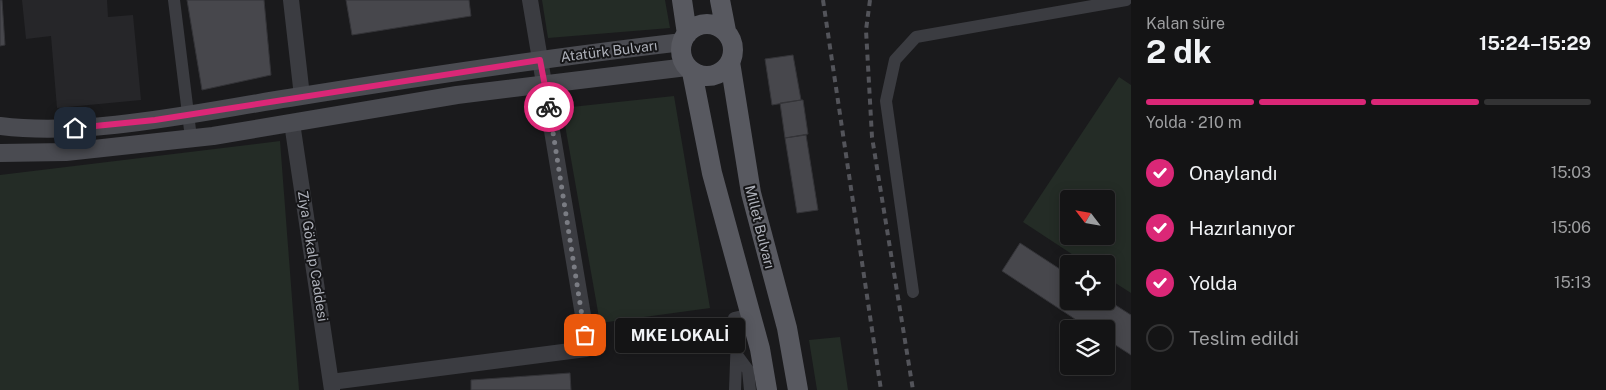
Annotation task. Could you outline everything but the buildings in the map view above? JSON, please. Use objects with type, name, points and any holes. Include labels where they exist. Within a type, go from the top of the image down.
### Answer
[{"type":"main road","points":[[682,0],[685,38],[683,59],[690,69],[712,172],[751,314],[767,390]]},
{"type":"main road","name":"Millet Bulvarı","points":[[720,0],[726,31],[733,46],[730,62],[751,193],[787,328],[798,390]]},
{"type":"main road","points":[[685,38],[702,24],[719,26],[726,31]]},
{"type":"main road","name":"Atatürk Bulvarı","points":[[0,126],[75,128],[187,114],[685,38]]},
{"type":"main road","points":[[0,153],[66,152],[191,138],[458,95],[690,69],[710,76],[725,69],[730,62]]},
{"type":"street","points":[[174,0],[191,138]]},
{"type":"street","points":[[291,0],[302,96]]},
{"type":"street","points":[[332,386],[586,349],[584,321],[546,85],[530,0]]},
{"type":"street","points":[[913,292],[886,101],[895,60],[916,37],[1126,0]]},
{"type":"street","name":"Ziya Gökalp Caddesi","points":[[292,123],[332,386]]},
{"type":"street","points":[[735,390],[738,335],[734,318],[751,314]]},
{"type":"street","points":[[737,355],[748,370],[750,390]]},
{"type":"shaded area","points":[[22,0],[107,0],[108,17],[133,15],[141,100],[57,108],[51,36],[26,39]]},
{"type":"shaded area","points":[[542,0],[665,0],[670,28],[548,38]]},
{"type":"shaded area","points":[[1119,77],[1131,85],[1131,293],[1115,283],[1115,255],[1073,255],[1023,222]]},
{"type":"shaded area","points":[[674,96],[710,308],[600,323],[562,108]]},
{"type":"shaded area","points":[[280,141],[299,390],[0,390],[0,175]]},
{"type":"shaded area","points":[[840,337],[848,390],[817,390],[809,340]]},
{"type":"railway","points":[[823,0],[881,390]]},
{"type":"railway","points":[[870,0],[866,30],[872,137],[913,390]]},
{"type":"way so far","points":[[549,107],[585,335]]},
{"type":"place","name":"MKE LOKALİ","points":[[585,335]]},
{"type":"route","points":[[75,128],[155,120],[540,60],[549,107]]}]
